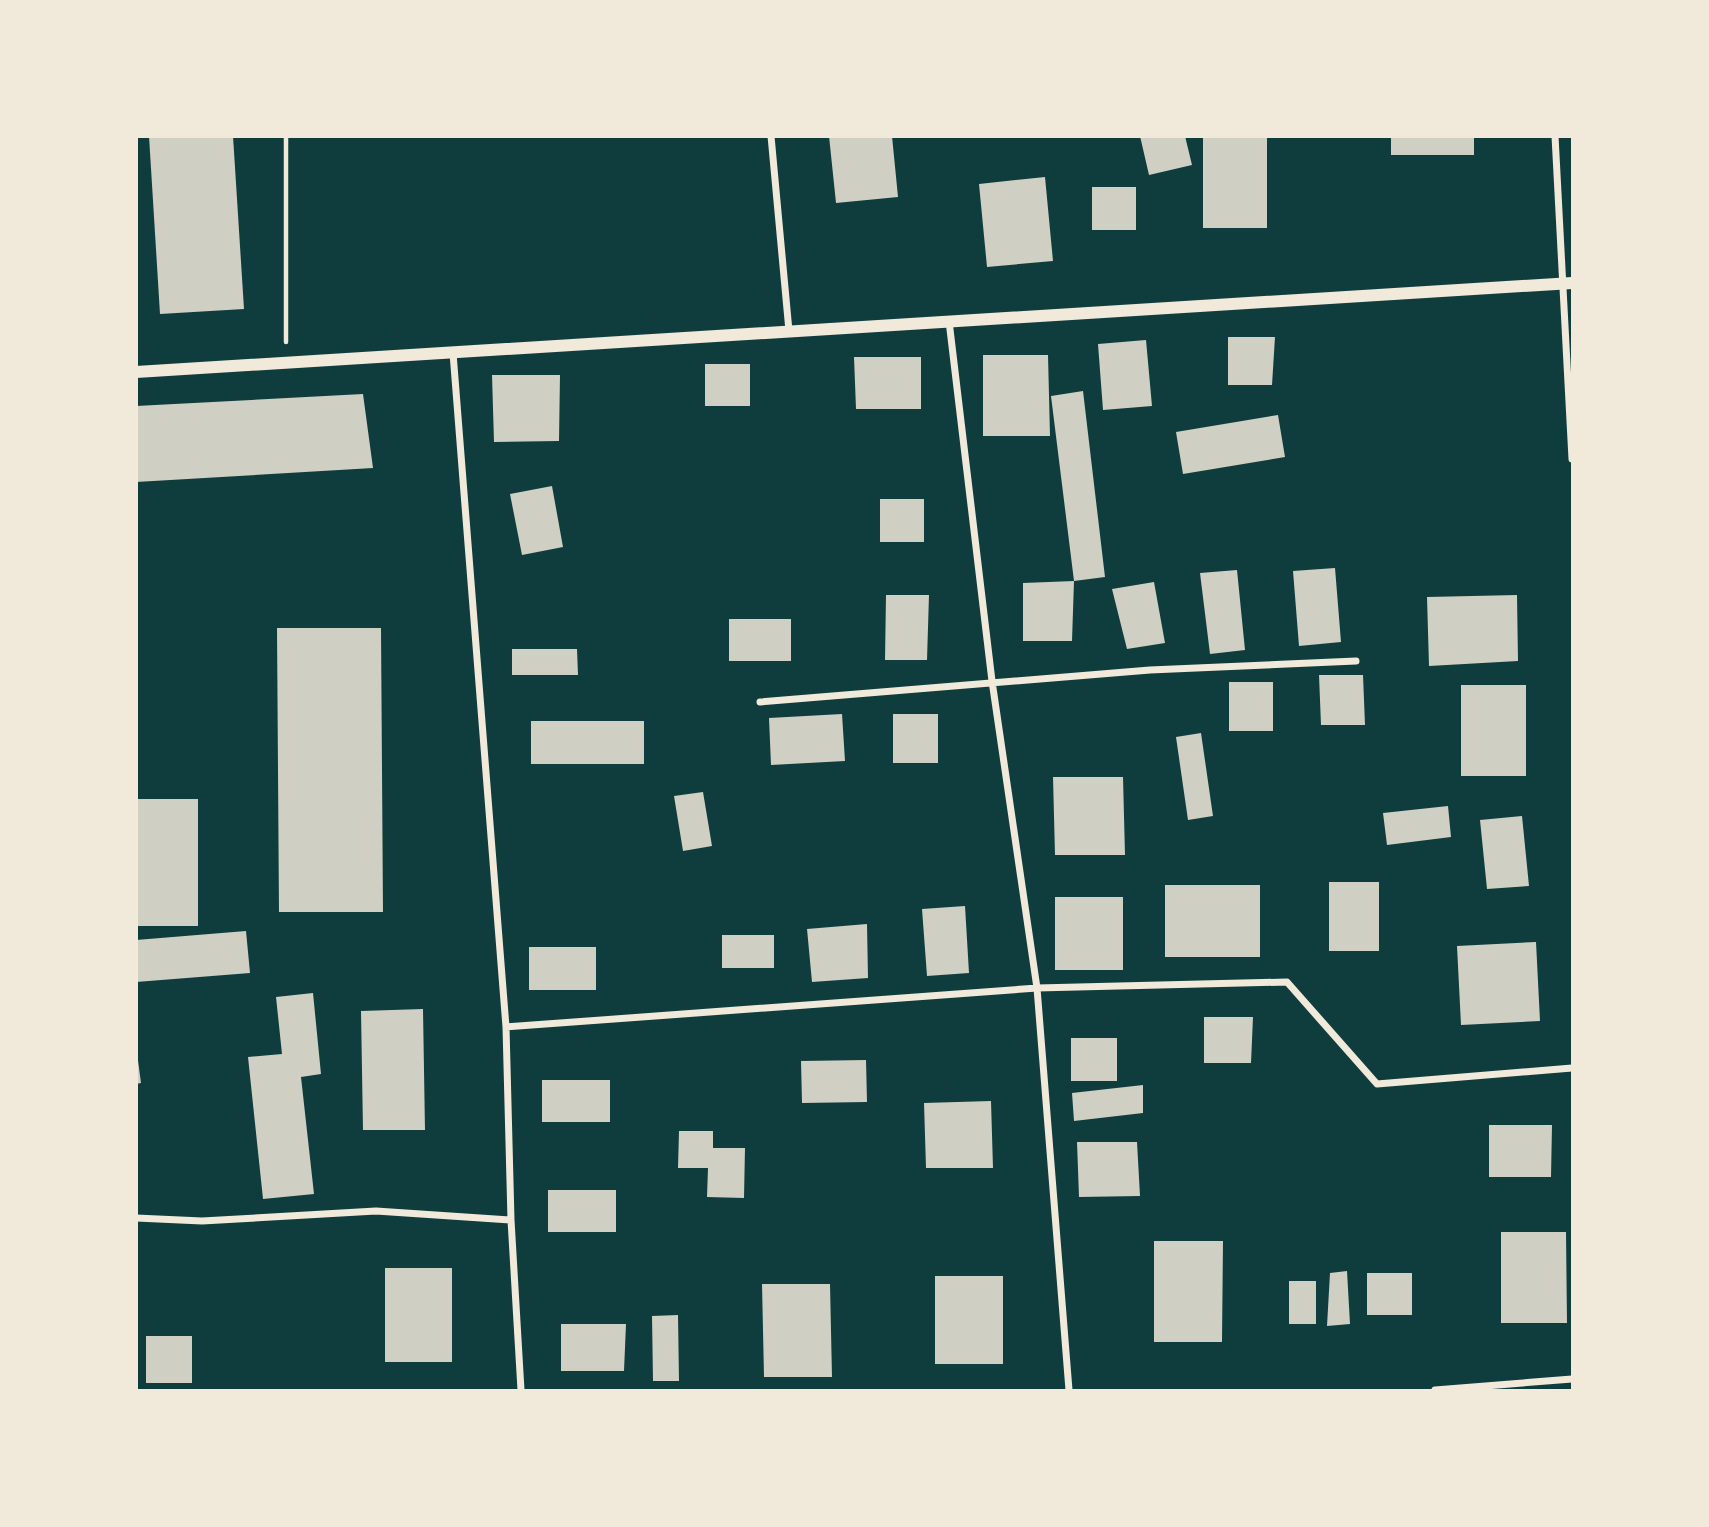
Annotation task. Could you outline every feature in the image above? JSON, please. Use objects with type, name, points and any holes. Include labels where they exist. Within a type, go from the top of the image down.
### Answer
[{"type":"street","points":[[771,136],[789,331]]},
{"type":"street","points":[[1555,136],[1568,283],[1573,459]]},
{"type":"street","points":[[136,372],[285,365],[949,320],[1568,283]]},
{"type":"street","points":[[949,320],[992,681],[1037,988],[1069,1391]]},
{"type":"street","points":[[453,353],[506,1027],[511,1220],[521,1391]]},
{"type":"street","points":[[760,702],[1150,670],[1356,662]]},
{"type":"street","points":[[506,1027],[1037,988],[1287,982],[1377,1084],[1573,1068]]},
{"type":"street","points":[[136,1218],[202,1221],[376,1211],[511,1220]]},
{"type":"street","points":[[1435,1391],[1573,1379]]},
{"type":"path","points":[[285,365],[286,136]]},
{"type":"building","points":[[149,136],[233,136],[244,309],[160,314]]},
{"type":"building","points":[[829,136],[892,136],[898,197],[836,203]]},
{"type":"building","points":[[1140,136],[1185,136],[1192,165],[1149,175]]},
{"type":"building","points":[[1391,136],[1474,136],[1474,155],[1391,155]]},
{"type":"building","points":[[1203,137],[1267,137],[1267,228],[1203,228]]},
{"type":"building","points":[[1045,177],[1053,261],[987,267],[979,184]]},
{"type":"building","points":[[1092,187],[1136,187],[1136,230],[1092,230]]},
{"type":"building","points":[[1228,337],[1275,337],[1272,385],[1228,385]]},
{"type":"building","points":[[1146,340],[1152,406],[1103,410],[1098,344]]},
{"type":"building","points":[[983,355],[1048,355],[1050,436],[983,436]]},
{"type":"building","points":[[854,357],[921,357],[921,409],[856,409]]},
{"type":"building","points":[[705,364],[750,364],[750,406],[705,406]]},
{"type":"building","points":[[492,375],[560,375],[559,441],[494,442]]},
{"type":"building","points":[[1083,391],[1105,577],[1074,581],[1051,396]]},
{"type":"building","points":[[363,394],[373,468],[136,482],[136,406]]},
{"type":"building","points":[[1278,415],[1285,457],[1183,474],[1176,432]]},
{"type":"building","points":[[552,486],[563,547],[522,555],[510,494]]},
{"type":"building","points":[[880,499],[924,499],[924,542],[880,542]]},
{"type":"building","points":[[1335,568],[1341,642],[1299,646],[1293,571]]},
{"type":"building","points":[[1237,570],[1245,650],[1210,654],[1200,573]]},
{"type":"building","points":[[1074,581],[1072,641],[1023,641],[1023,583]]},
{"type":"building","points":[[1154,582],[1165,643],[1127,649],[1112,589]]},
{"type":"building","points":[[886,595],[929,595],[927,660],[885,660]]},
{"type":"building","points":[[1517,595],[1518,661],[1429,666],[1427,597]]},
{"type":"building","points":[[729,619],[791,619],[791,661],[729,661]]},
{"type":"building","points":[[277,628],[381,628],[383,912],[279,912]]},
{"type":"building","points":[[512,649],[577,649],[578,675],[512,675]]},
{"type":"building","points":[[1319,675],[1363,675],[1365,725],[1321,725]]},
{"type":"building","points":[[1229,682],[1273,682],[1273,731],[1229,731]]},
{"type":"building","points":[[1461,685],[1526,685],[1526,776],[1461,776]]},
{"type":"building","points":[[842,714],[845,761],[771,765],[769,718]]},
{"type":"building","points":[[893,714],[938,714],[938,763],[893,763]]},
{"type":"building","points":[[531,721],[644,721],[644,764],[531,764]]},
{"type":"building","points":[[1201,733],[1213,816],[1188,820],[1176,737]]},
{"type":"building","points":[[1053,777],[1123,777],[1125,855],[1055,855]]},
{"type":"building","points":[[703,792],[712,846],[683,851],[674,796]]},
{"type":"building","points":[[136,799],[198,799],[198,926],[136,926]]},
{"type":"building","points":[[1448,806],[1451,837],[1387,845],[1383,813]]},
{"type":"building","points":[[1522,816],[1529,886],[1487,889],[1480,820]]},
{"type":"building","points":[[1329,882],[1379,882],[1379,951],[1329,951]]},
{"type":"building","points":[[1165,885],[1260,885],[1260,957],[1165,957]]},
{"type":"building","points":[[1055,897],[1123,897],[1123,970],[1055,970]]},
{"type":"building","points":[[965,906],[969,973],[927,976],[922,909]]},
{"type":"building","points":[[867,924],[868,978],[812,982],[807,929]]},
{"type":"building","points":[[246,931],[250,973],[136,982],[136,940]]},
{"type":"building","points":[[722,935],[774,935],[774,968],[722,968]]},
{"type":"building","points":[[1536,942],[1540,1021],[1461,1025],[1457,946]]},
{"type":"building","points":[[529,947],[596,947],[596,990],[529,990]]},
{"type":"building","points":[[313,993],[321,1074],[301,1077],[314,1194],[263,1199],[248,1057],[282,1054],[276,997]]},
{"type":"building","points":[[423,1009],[425,1130],[363,1130],[361,1011]]},
{"type":"building","points":[[1204,1017],[1253,1017],[1251,1063],[1204,1063]]},
{"type":"building","points":[[1071,1038],[1117,1038],[1117,1081],[1071,1081]]},
{"type":"building","points":[[136,1045],[141,1083],[136,1084]]},
{"type":"building","points":[[866,1060],[867,1102],[802,1103],[801,1061]]},
{"type":"building","points":[[542,1080],[610,1080],[610,1122],[542,1122]]},
{"type":"building","points":[[1143,1085],[1143,1113],[1074,1121],[1072,1093]]},
{"type":"building","points":[[991,1101],[993,1168],[926,1168],[924,1103]]},
{"type":"building","points":[[1489,1125],[1552,1125],[1551,1177],[1489,1177]]},
{"type":"building","points":[[679,1131],[713,1131],[713,1148],[745,1148],[744,1198],[707,1197],[708,1168],[678,1168]]},
{"type":"building","points":[[1077,1142],[1137,1142],[1140,1196],[1079,1197]]},
{"type":"building","points":[[548,1190],[616,1190],[616,1232],[548,1232]]},
{"type":"building","points":[[1501,1232],[1566,1232],[1567,1323],[1501,1323]]},
{"type":"building","points":[[1154,1241],[1223,1241],[1222,1342],[1154,1342]]},
{"type":"building","points":[[385,1268],[452,1268],[452,1362],[385,1362]]},
{"type":"building","points":[[1347,1271],[1350,1324],[1327,1326],[1330,1273]]},
{"type":"building","points":[[1367,1273],[1412,1273],[1412,1315],[1367,1315]]},
{"type":"building","points":[[935,1276],[1003,1276],[1003,1364],[935,1364]]},
{"type":"building","points":[[1289,1281],[1316,1281],[1316,1324],[1289,1324]]},
{"type":"building","points":[[762,1284],[830,1284],[832,1377],[764,1377]]},
{"type":"building","points":[[678,1315],[679,1381],[653,1381],[652,1316]]},
{"type":"building","points":[[561,1324],[626,1324],[624,1371],[561,1371]]},
{"type":"building","points":[[146,1336],[192,1336],[192,1383],[146,1383]]}]
